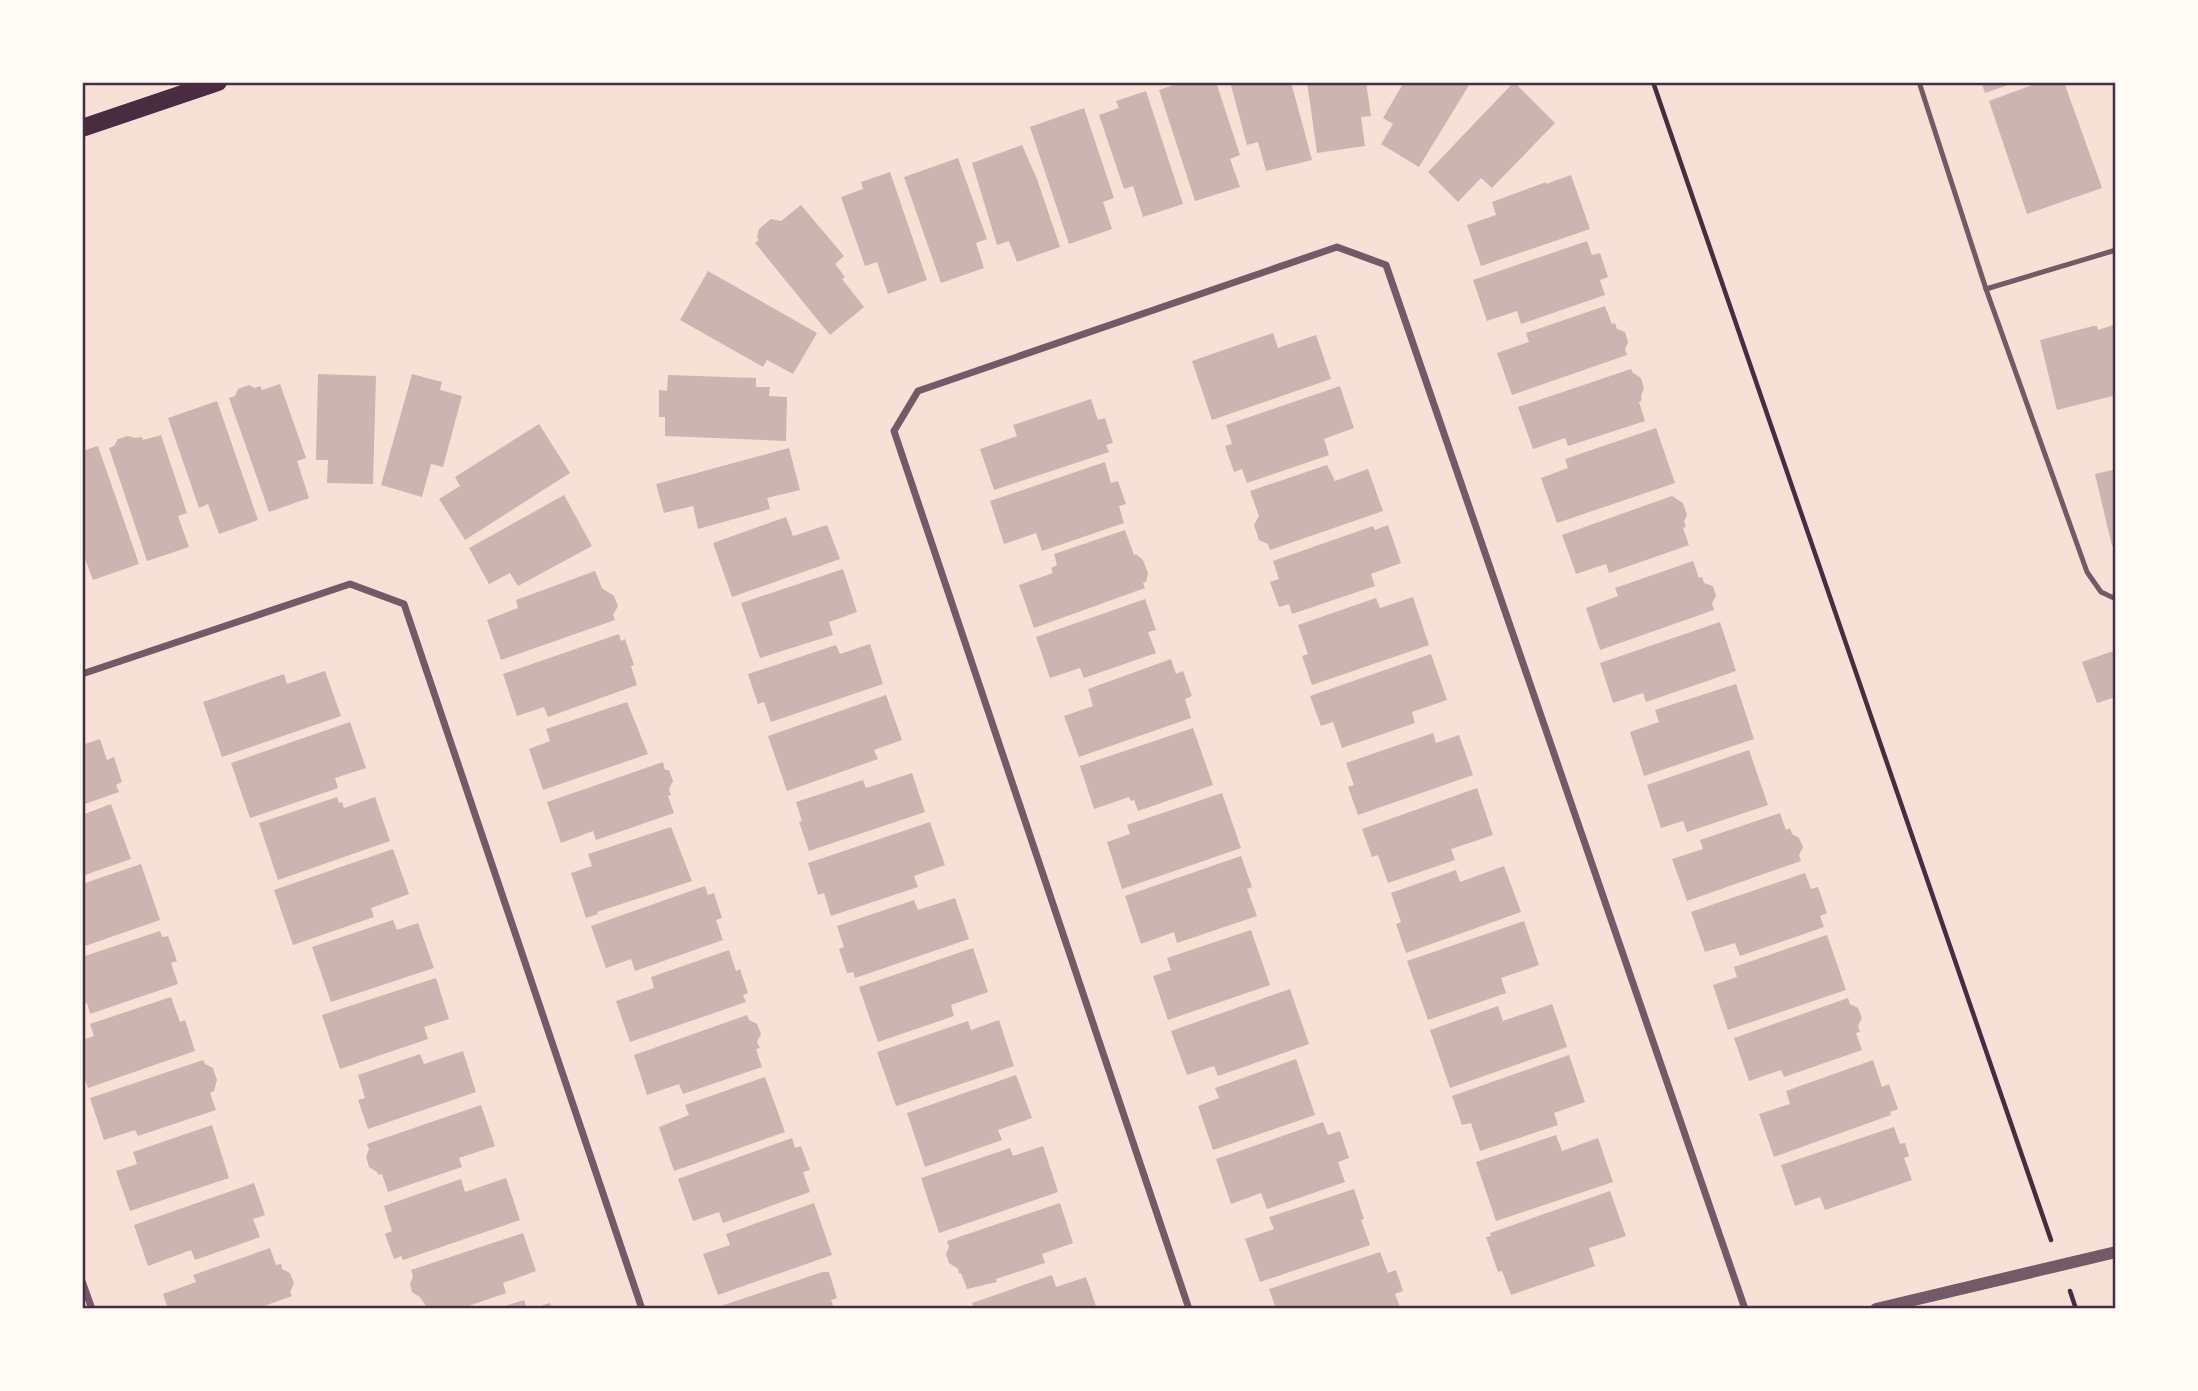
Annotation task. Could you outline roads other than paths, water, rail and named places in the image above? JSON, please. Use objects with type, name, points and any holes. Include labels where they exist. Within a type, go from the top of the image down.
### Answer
[{"type":"main road","points":[[82,128],[218,82]]},
{"type":"street","points":[[1189,1309],[894,431],[918,391],[1337,247],[1386,265],[1745,1309]]},
{"type":"street","points":[[82,674],[350,584],[404,604],[642,1309]]},
{"type":"street","points":[[1876,1309],[2116,1252]]},
{"type":"street","points":[[82,1281],[92,1309]]},
{"type":"lane","points":[[1919,82],[1986,289],[2087,572],[2101,592],[2116,599]]},
{"type":"lane","points":[[1986,289],[2116,250]]}]
